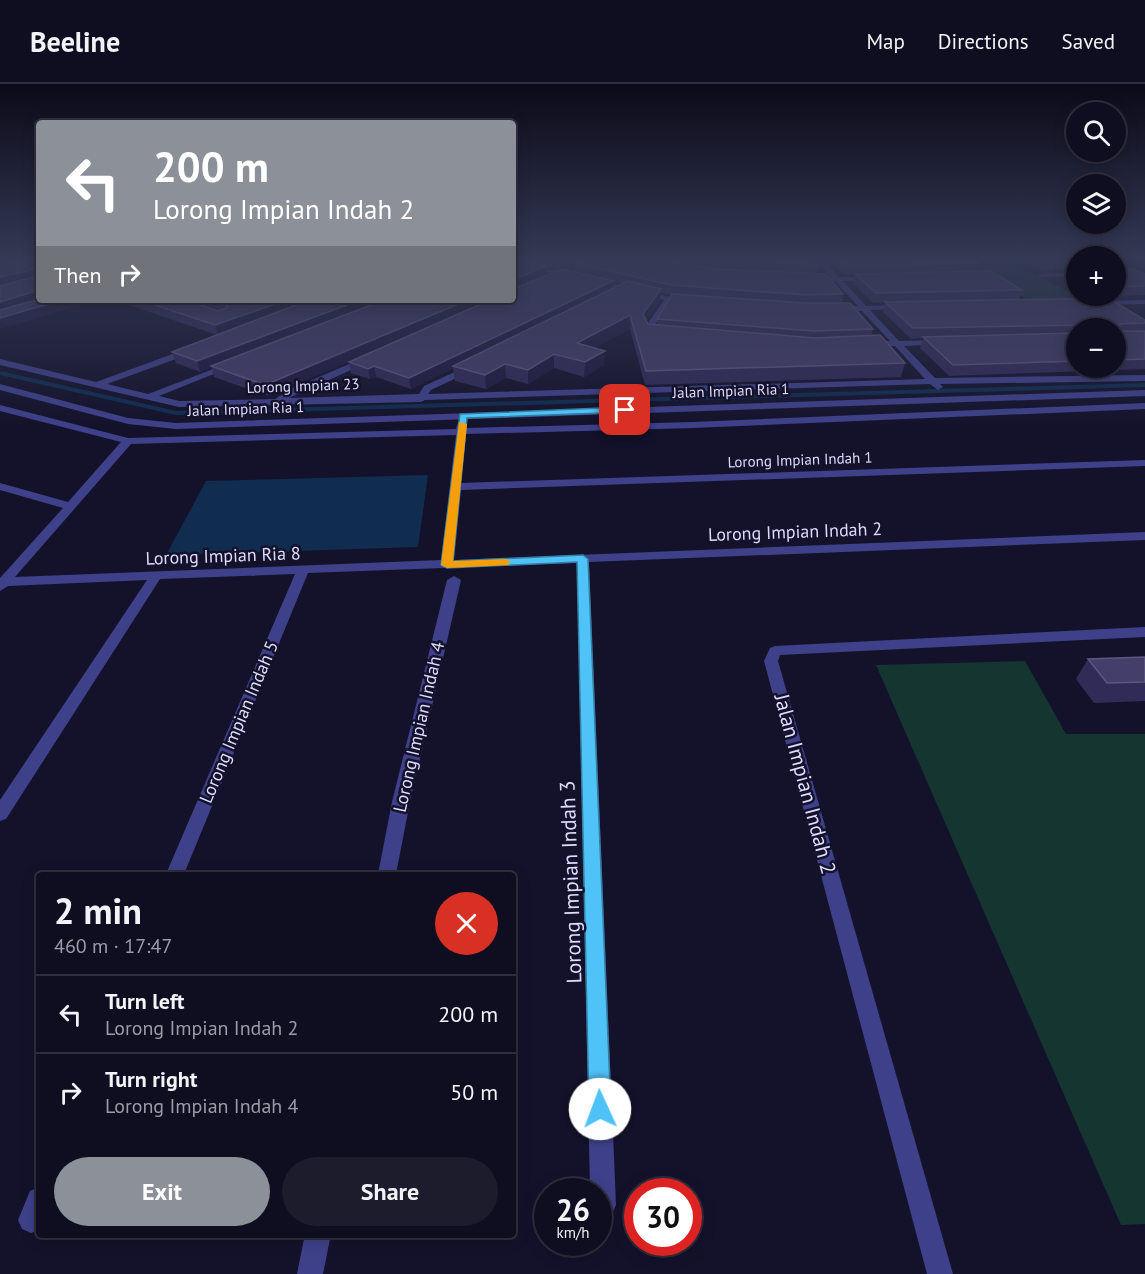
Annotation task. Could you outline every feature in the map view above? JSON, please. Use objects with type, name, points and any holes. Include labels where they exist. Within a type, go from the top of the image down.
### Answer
[{"type":"street","points":[[657,316],[648,329],[650,333],[673,335]]},
{"type":"street","points":[[871,316],[941,389],[1145,378]]},
{"type":"street","points":[[855,345],[945,342]]},
{"type":"street","points":[[96,385],[204,346]]},
{"type":"street","points":[[276,402],[294,391],[379,354]]},
{"type":"street","points":[[149,397],[246,360]]},
{"type":"street","name":"Lorong Impian 23","points":[[0,362],[149,397],[190,404],[276,402],[422,407],[611,393],[941,389]]},
{"type":"street","points":[[422,407],[427,388],[480,363]]},
{"type":"street","name":"Jalan Impian Ria 1","points":[[0,387],[153,426],[422,407],[463,416],[941,389],[1145,393]]},
{"type":"street","name":"Jalan Impian Ria 1","points":[[0,408],[128,441],[461,433],[1145,405]]},
{"type":"street","points":[[447,565],[463,416]]},
{"type":"street","points":[[1,584],[128,441]]},
{"type":"street","name":"Lorong Impian Indah 1","points":[[456,488],[1145,463]]},
{"type":"street","points":[[0,486],[70,506]]},
{"type":"street","name":"Lorong Impian Indah 2","points":[[447,565],[1145,536]]},
{"type":"street","name":"Lorong Impian Indah 3","points":[[583,559],[602,1178]]},
{"type":"street","name":"Lorong Impian Ria 8","points":[[1,584],[447,565]]},
{"type":"street","name":"Lorong Impian Indah 5","points":[[176,872],[303,570]]},
{"type":"street","points":[[0,814],[155,577]]},
{"type":"street","name":"Lorong Impian Indah 4","points":[[387,872],[401,802],[454,580]]},
{"type":"street","name":"Jalan Impian Indah 2","points":[[940,1274],[771,661],[775,651],[1145,632]]},
{"type":"street","points":[[310,1274],[317,1238]]},
{"type":"green space","points":[[1025,661],[1066,734],[1145,734],[1145,1224],[1121,1225],[876,665]]},
{"type":"water","points":[[428,475],[418,547],[166,555],[206,481]]},
{"type":"building","points":[[187,316],[242,316],[215,325]]},
{"type":"building","points":[[268,316],[318,316],[197,361],[172,352]]},
{"type":"building","points":[[343,316],[431,316],[265,385],[211,366]]},
{"type":"building","points":[[455,316],[540,316],[409,378],[374,366],[368,369],[349,362]]},
{"type":"building","points":[[557,316],[629,316],[577,343],[605,351],[585,362],[554,354],[528,370],[505,364],[485,375],[453,366]]},
{"type":"building","points":[[630,316],[644,316],[648,324],[815,338],[880,335],[905,363],[646,371]]},
{"type":"building","points":[[659,316],[861,316],[873,329],[814,331],[657,319]]},
{"type":"building","points":[[900,316],[1137,316],[1145,320],[1145,323],[1126,324],[1126,318],[1066,318],[1066,325],[913,328]]},
{"type":"building","points":[[1126,331],[1145,331],[1145,359],[1126,360]]},
{"type":"building","points":[[1066,333],[1066,361],[953,365],[923,337]]},
{"type":"building","points":[[1145,657],[1145,682],[1107,683],[1088,659]]},
{"type":"waterway","points":[[0,373],[176,413],[1145,385]]},
{"type":"slow traffic","points":[[462,424],[447,565],[505,562]]},
{"type":"route","points":[[600,1109],[583,559],[447,565],[463,416],[625,410]]}]
